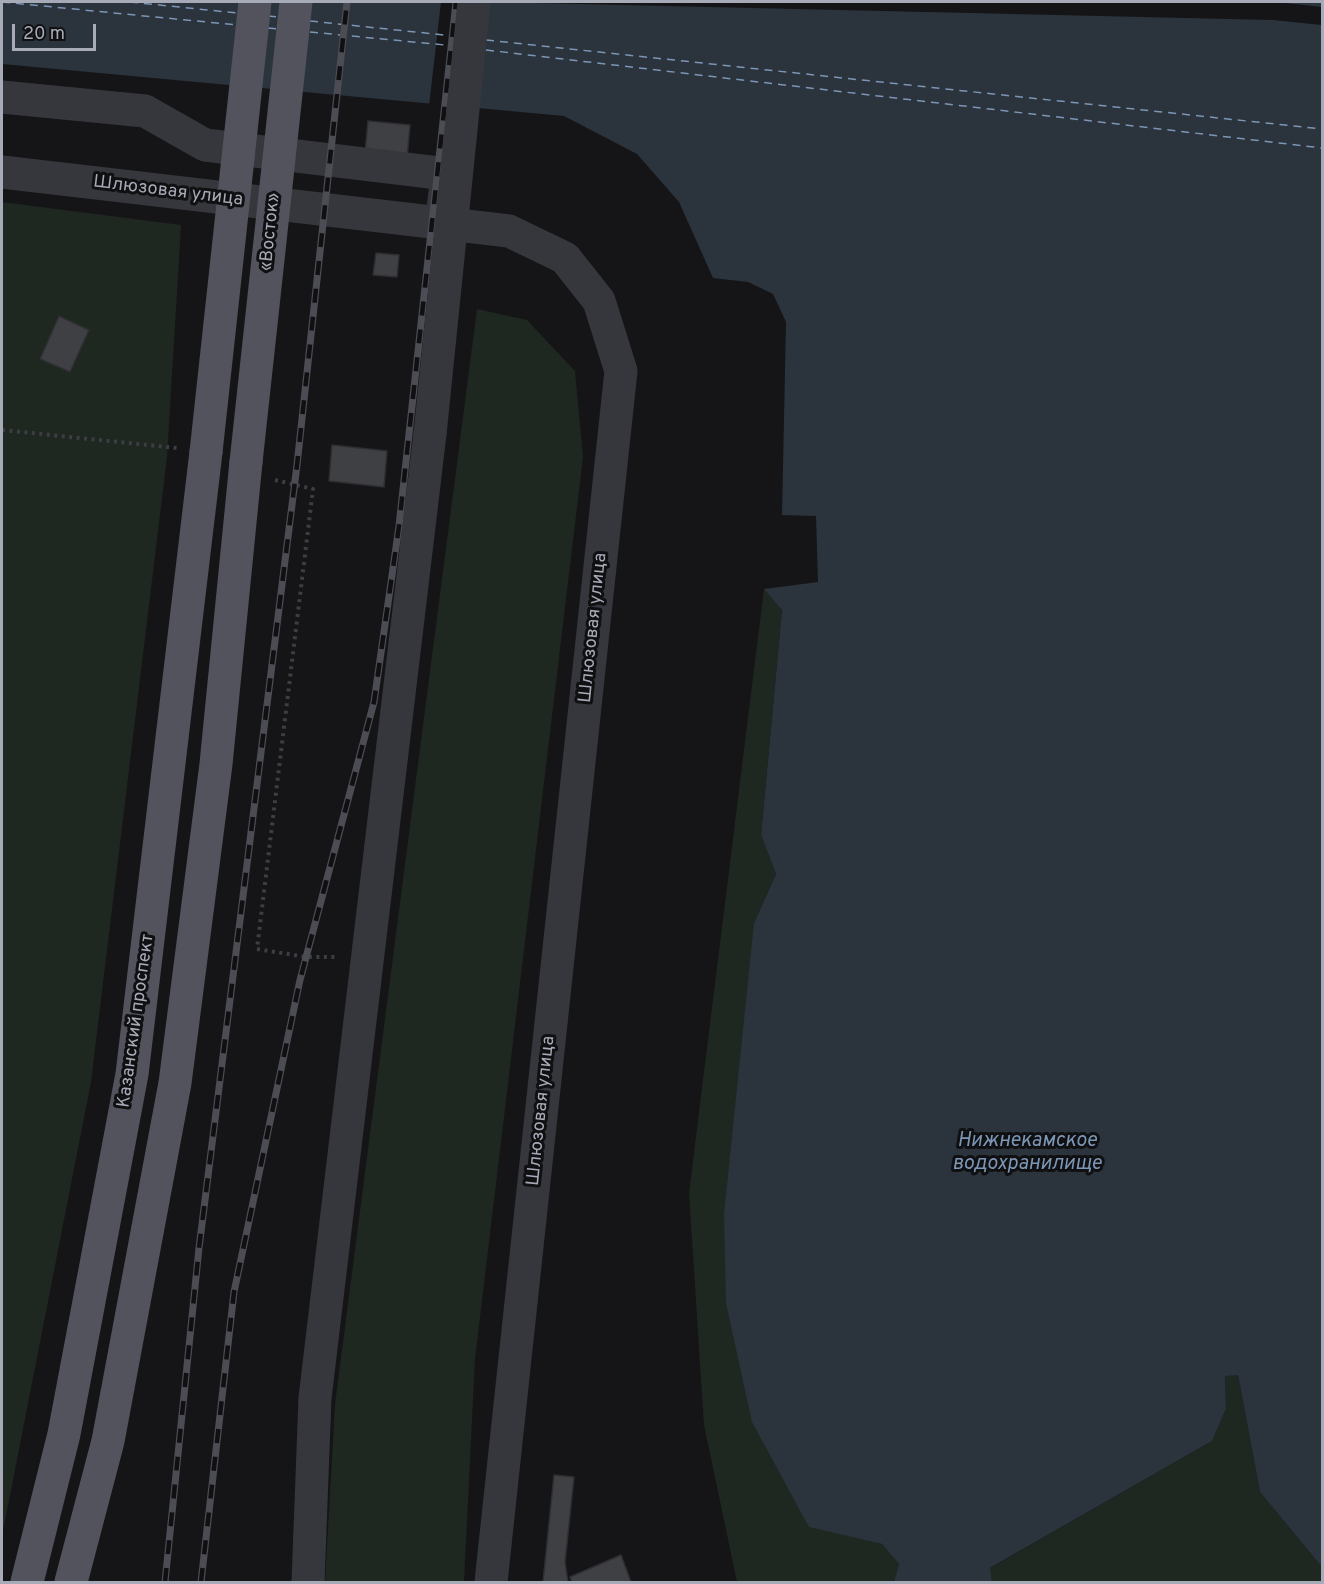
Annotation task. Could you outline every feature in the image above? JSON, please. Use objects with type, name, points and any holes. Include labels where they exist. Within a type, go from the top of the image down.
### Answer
[{"type":"main road","points":[[193,450],[255,2]]},
{"type":"main road","name":"«Восток»","points":[[245,467],[296,2]]},
{"type":"main road","name":"Казанский проспект","points":[[27,1582],[64,1434],[132,1074],[193,450]]},
{"type":"main road","points":[[71,1582],[108,1441],[175,1083],[216,764],[245,467]]},
{"type":"street","points":[[308,1582],[315,1398],[430,434],[474,2]]},
{"type":"street","points":[[2,97],[145,111],[205,145],[447,174],[441,224]]},
{"type":"street","points":[[244,201],[249,165],[263,152]]},
{"type":"street","name":"Шлюзовая улица","points":[[2,172],[509,231],[565,258],[599,301],[621,371],[491,1582]]},
{"type":"path","points":[[2,430],[193,450]]},
{"type":"path","points":[[245,467],[313,489],[257,949],[306,957],[337,957]]},
{"type":"shaded area","points":[[2,202],[181,225],[167,457],[91,1082],[2,1536]]},
{"type":"shaded area","points":[[477,309],[527,320],[575,371],[583,457],[475,1359],[464,1582],[325,1582],[335,1404]]},
{"type":"shaded area","points":[[764,589],[782,609],[761,835],[776,874],[754,923],[809,1526],[882,1544],[899,1564],[894,1582],[737,1582],[704,1425],[689,1193]]},
{"type":"shaded area","points":[[1225,1375],[1238,1375],[1260,1492],[1322,1567],[1322,1582],[992,1582],[989,1569],[1212,1441],[1226,1409]]},
{"type":"water","name":"Нижнекамское водохранилище","points":[[2,2],[493,2],[1273,20],[1322,25],[1322,1567],[1260,1492],[1238,1375],[1225,1376],[1226,1409],[1212,1441],[990,1568],[992,1582],[894,1582],[899,1564],[882,1544],[809,1527],[752,1422],[726,1303],[724,1214],[754,923],[776,874],[761,835],[782,610],[764,589],[818,582],[816,516],[782,515],[786,322],[773,294],[748,282],[713,278],[679,202],[637,154],[564,116],[2,64]]},
{"type":"water","points":[[1276,2],[1322,2],[1322,7]]},
{"type":"pier","points":[[441,2],[484,2],[472,110],[429,106]]},
{"type":"building","points":[[368,121],[410,125],[407,158],[365,154]]},
{"type":"building","points":[[376,253],[399,255],[397,277],[373,275]]},
{"type":"building","points":[[59,316],[89,330],[70,372],[40,359]]},
{"type":"building","points":[[332,445],[387,451],[384,487],[329,481]]},
{"type":"building","points":[[554,1475],[574,1477],[565,1562],[568,1582],[543,1582]]},
{"type":"building","points":[[621,1555],[631,1582],[572,1582],[570,1577]]},
{"type":"ferry route","points":[[2,2],[237,25]]},
{"type":"ferry route","points":[[130,2],[237,13]]},
{"type":"ferry route","points":[[268,16],[278,17]]},
{"type":"ferry route","points":[[310,21],[454,36]]},
{"type":"ferry route","points":[[268,28],[278,29]]},
{"type":"ferry route","points":[[310,32],[455,46]]},
{"type":"ferry route","points":[[486,40],[1322,129]]},
{"type":"ferry route","points":[[486,50],[1322,148]]},
{"type":"railway","points":[[165,1582],[199,1248],[297,465],[347,2]]},
{"type":"railway","points":[[201,1582],[234,1292],[300,980],[374,702],[399,526],[456,2]]}]
